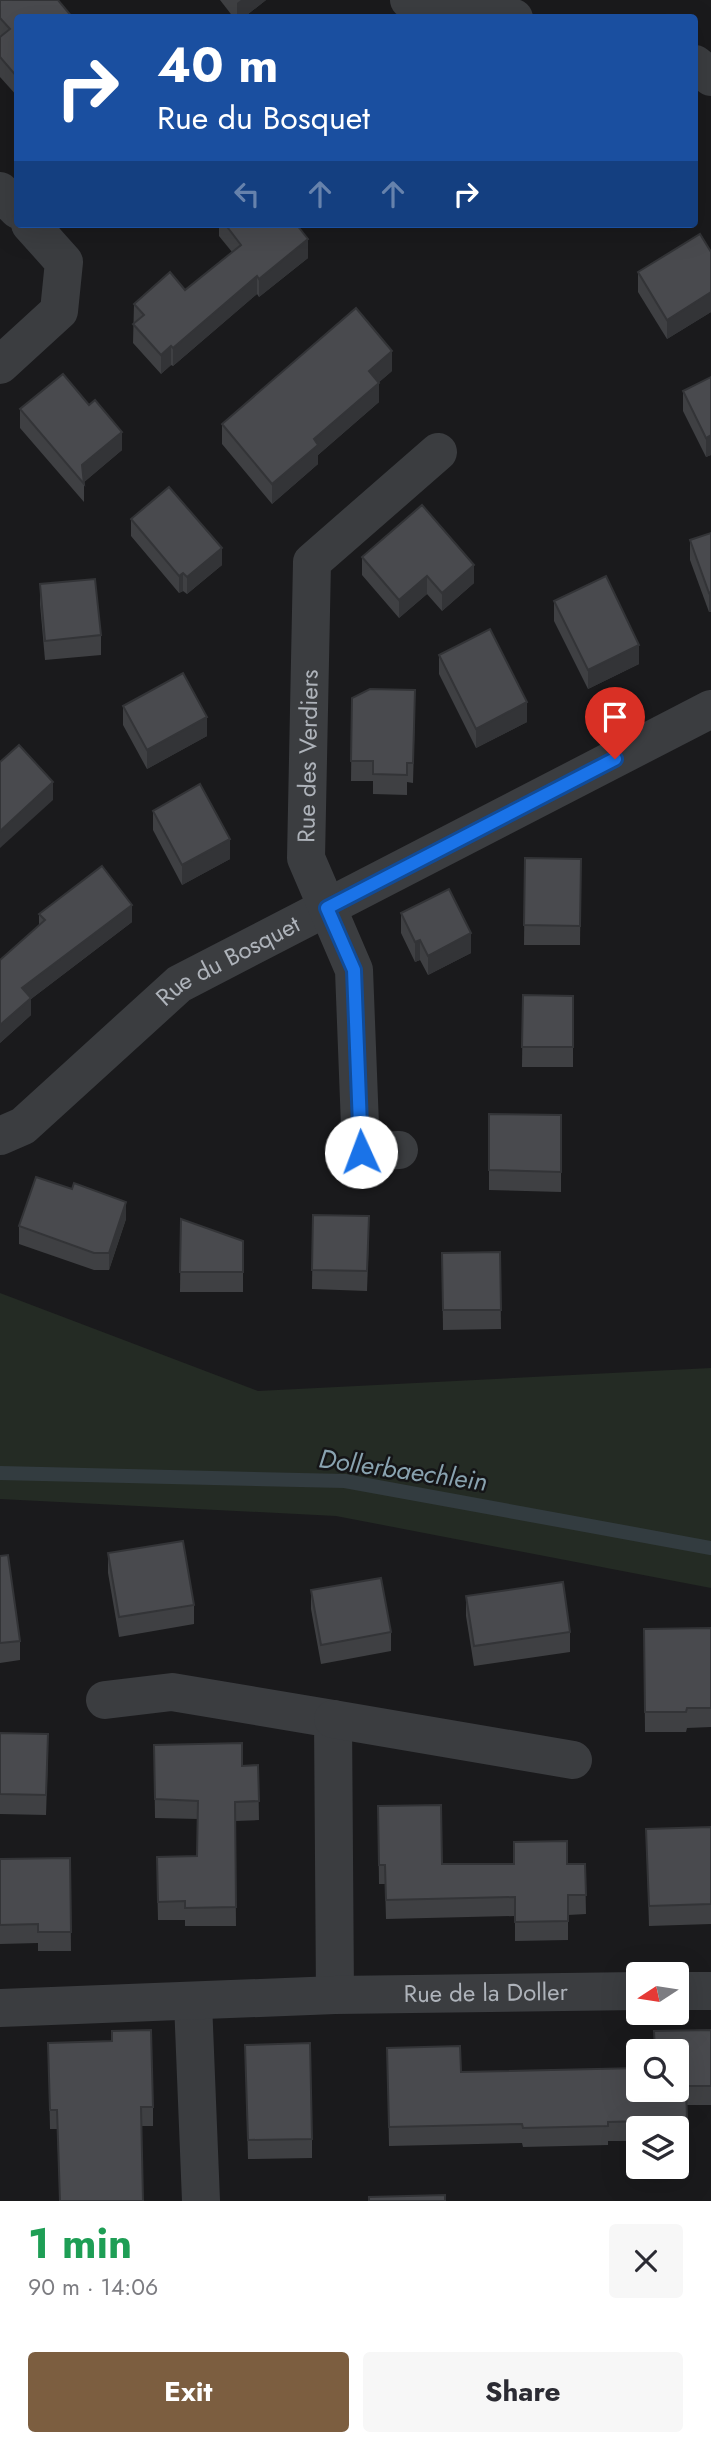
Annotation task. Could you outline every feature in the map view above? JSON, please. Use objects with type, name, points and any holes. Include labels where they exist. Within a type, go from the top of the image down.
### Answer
[{"type":"street","points":[[409,0],[488,14]]},
{"type":"street","points":[[0,191],[14,207]]},
{"type":"street","points":[[0,365],[59,311],[64,262],[34,228]]},
{"type":"street","name":"Rue des Verdiers","points":[[399,1150],[361,1152],[354,970],[306,858],[312,562],[438,452]]},
{"type":"street","name":"Rue du Bosquet","points":[[0,1136],[23,1126],[179,984],[711,709]]},
{"type":"street","points":[[104,1700],[172,1692],[573,1760]]},
{"type":"street","points":[[333,1719],[335,1995]]},
{"type":"street","points":[[690,1991],[711,1991]]},
{"type":"street","name":"Rue de la Doller","points":[[0,2008],[335,1995],[626,1992]]},
{"type":"street","points":[[193,2002],[201,2201]]},
{"type":"shaded area","points":[[0,1293],[258,1391],[711,1368],[711,1588],[336,1516],[0,1499]]},
{"type":"building","points":[[0,0],[58,0],[70,14],[14,14],[14,73],[0,57],[0,37],[10,29],[0,18]]},
{"type":"building","points":[[228,228],[299,228],[308,239],[259,279],[257,276],[173,348],[171,346],[161,355],[133,324],[144,315],[134,304],[170,272],[185,290],[241,245]]},
{"type":"building","points":[[700,234],[711,252],[711,292],[667,320],[638,272]]},
{"type":"building","points":[[356,308],[392,351],[369,371],[379,383],[314,439],[318,445],[272,484],[222,424]]},
{"type":"building","points":[[63,374],[89,405],[95,400],[122,432],[82,465],[84,484],[20,409]]},
{"type":"building","points":[[711,377],[711,435],[706,438],[683,391]]},
{"type":"building","points":[[169,487],[222,548],[187,577],[183,573],[179,576],[131,519]]},
{"type":"building","points":[[422,505],[474,565],[442,593],[427,576],[399,600],[362,557]]},
{"type":"building","points":[[711,533],[711,592],[709,593],[690,540]]},
{"type":"building","points":[[606,576],[639,645],[588,670],[554,601]]},
{"type":"building","points":[[95,579],[101,635],[45,641],[40,584]]},
{"type":"building","points":[[490,629],[527,702],[476,729],[439,655]]},
{"type":"building","points":[[183,673],[207,717],[147,750],[123,706]]},
{"type":"building","points":[[370,689],[415,690],[413,763],[407,763],[407,775],[373,774],[373,761],[351,761],[352,698]]},
{"type":"building","points":[[19,745],[53,782],[0,831],[0,762]]},
{"type":"building","points":[[200,784],[230,839],[182,865],[153,811]]},
{"type":"building","points":[[525,858],[581,859],[580,926],[524,925]]},
{"type":"building","points":[[102,866],[132,905],[22,988],[31,998],[0,1025],[0,960],[45,920],[39,914]]},
{"type":"building","points":[[449,889],[471,933],[428,956],[420,940],[415,942],[401,913]]},
{"type":"building","points":[[523,995],[573,996],[573,1047],[522,1047]]},
{"type":"building","points":[[489,1114],[561,1115],[561,1172],[489,1170]]},
{"type":"building","points":[[36,1177],[72,1189],[74,1183],[126,1202],[109,1253],[94,1253],[19,1226]]},
{"type":"building","points":[[313,1215],[369,1216],[367,1271],[312,1270]]},
{"type":"building","points":[[181,1219],[243,1241],[243,1272],[180,1272]]},
{"type":"building","points":[[500,1252],[501,1310],[443,1310],[442,1253]]},
{"type":"building","points":[[183,1541],[194,1605],[119,1617],[108,1553]]},
{"type":"building","points":[[8,1555],[20,1641],[0,1643],[0,1556]]},
{"type":"building","points":[[381,1578],[391,1632],[321,1645],[311,1590]]},
{"type":"building","points":[[563,1582],[570,1632],[474,1646],[466,1596]]},
{"type":"building","points":[[711,1628],[711,1708],[687,1708],[686,1712],[645,1712],[644,1629]]},
{"type":"building","points":[[0,1733],[48,1734],[46,1795],[0,1794]]},
{"type":"building","points":[[242,1743],[242,1766],[258,1765],[259,1801],[235,1802],[236,1907],[185,1908],[185,1901],[158,1902],[157,1857],[197,1856],[198,1801],[155,1799],[154,1745]]},
{"type":"building","points":[[441,1805],[442,1864],[514,1864],[514,1842],[567,1841],[567,1864],[585,1864],[586,1895],[568,1895],[568,1921],[515,1922],[515,1897],[386,1900],[385,1865],[379,1865],[378,1806]]},
{"type":"building","points":[[711,1827],[711,1904],[649,1906],[646,1829]]},
{"type":"building","points":[[70,1858],[71,1932],[38,1932],[38,1924],[0,1925],[0,1859]]},
{"type":"building","points":[[151,2030],[153,2107],[141,2107],[143,2201],[60,2201],[57,2110],[50,2110],[48,2043],[112,2041],[112,2031]]},
{"type":"building","points":[[711,2030],[711,2086],[689,2086],[689,2039],[654,2039],[654,2031]]},
{"type":"building","points":[[310,2043],[312,2139],[248,2140],[245,2045]]},
{"type":"building","points":[[460,2046],[461,2072],[626,2068],[626,2102],[686,2102],[687,2116],[626,2116],[626,2122],[608,2122],[608,2126],[523,2128],[522,2124],[389,2127],[387,2048]]},
{"type":"building","points":[[445,2195],[445,2201],[369,2201],[369,2197]]},
{"type":"waterway","name":"Dollerbaechlein","points":[[0,1473],[345,1481],[711,1548]]},
{"type":"route","points":[[361,1152],[354,970],[327,908],[615,759]]}]
